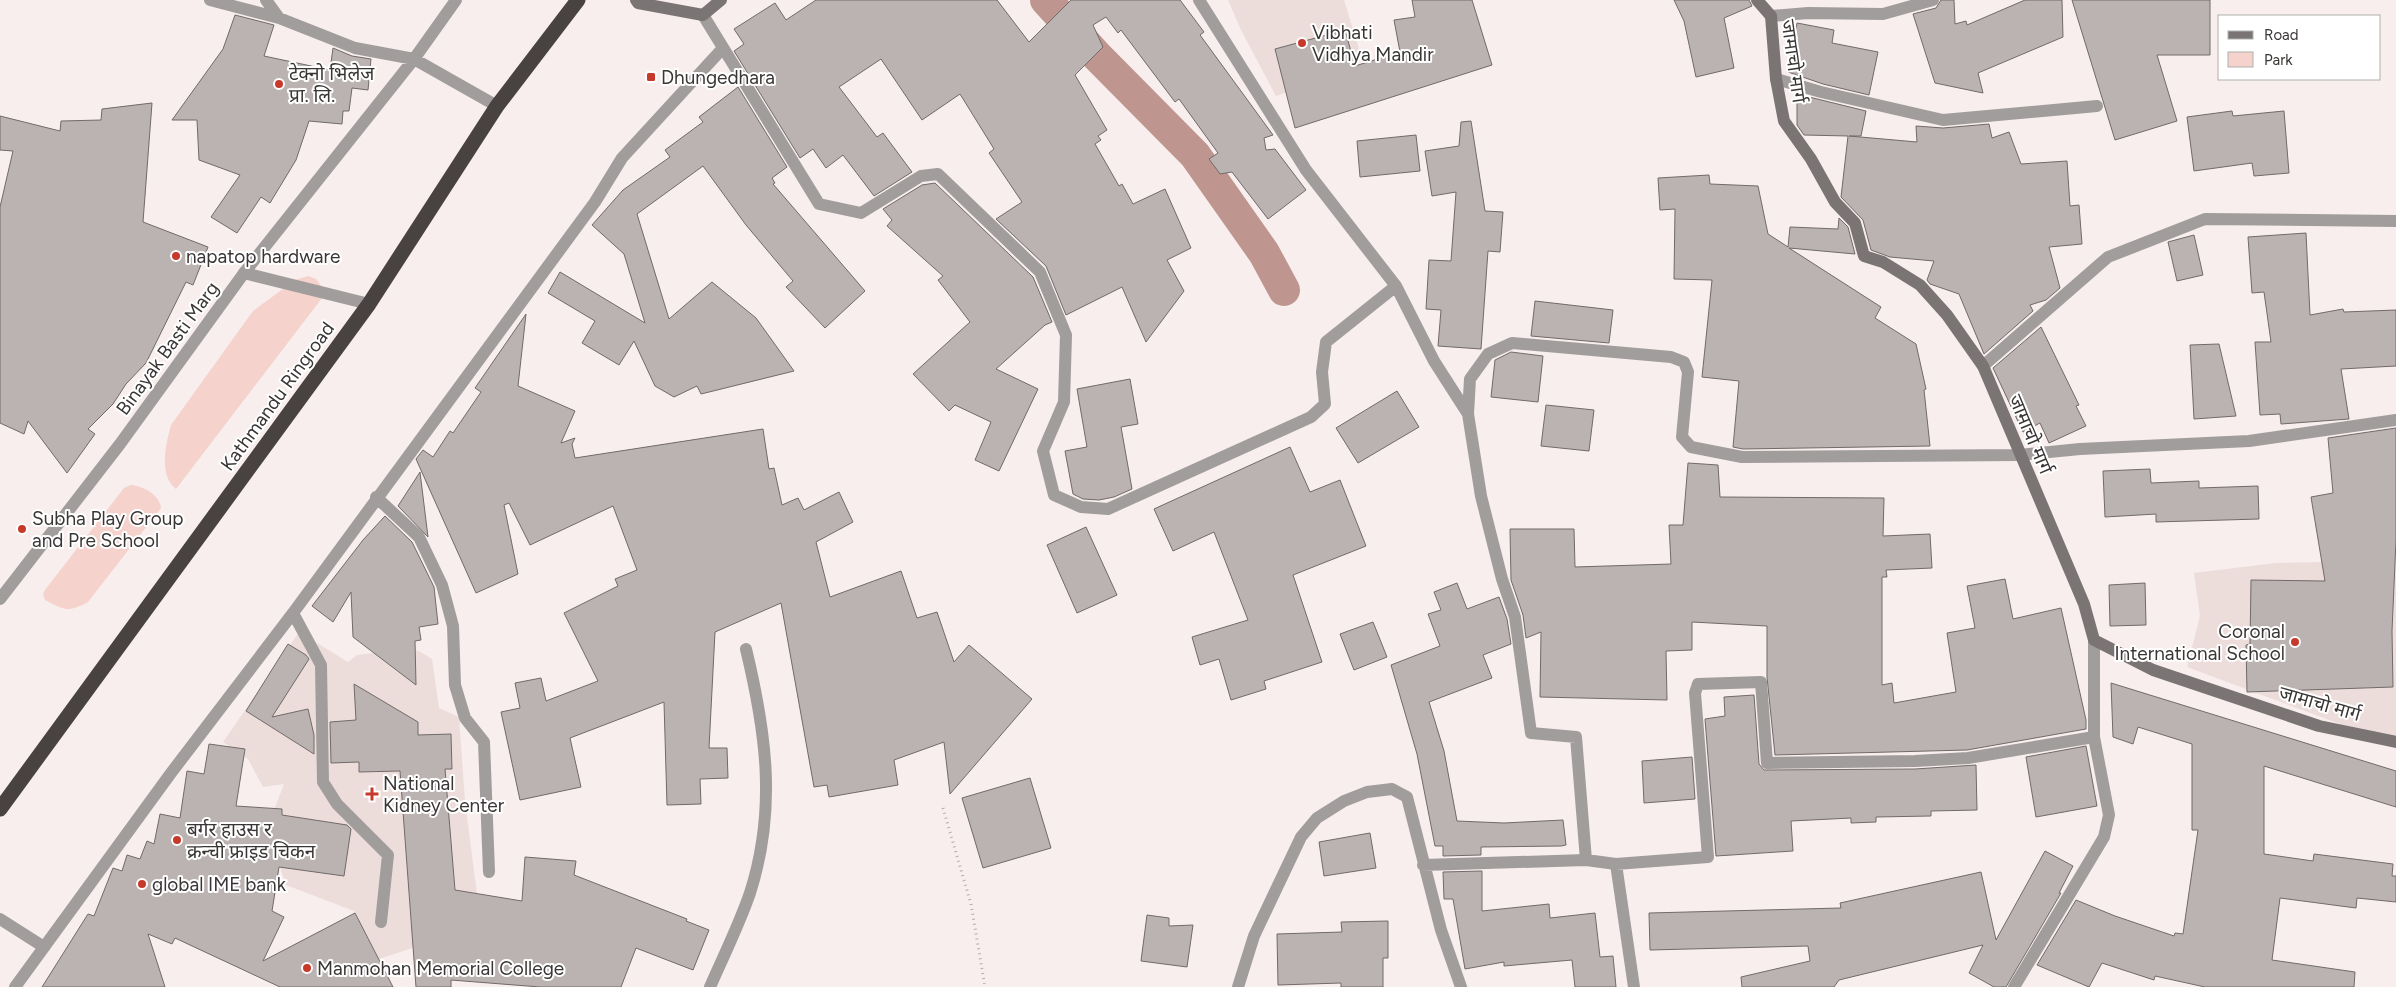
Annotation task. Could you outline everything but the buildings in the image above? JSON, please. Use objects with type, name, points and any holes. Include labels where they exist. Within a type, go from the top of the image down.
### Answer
[{"type":"highway","name":"Kathmandu Ringroad","points":[[0,809],[370,304],[497,106],[578,0]]},
{"type":"street","points":[[210,0],[279,18],[355,48],[414,59],[497,106]]},
{"type":"street","points":[[266,0],[279,18]]},
{"type":"street","name":"Binayak Basti Marg","points":[[0,599],[120,444],[244,273],[414,59],[456,0]]},
{"type":"street","points":[[636,0],[638,3],[703,15],[819,204],[861,213],[920,176],[938,174],[1040,272],[1066,336],[1064,402],[1043,452],[1054,495],[1081,507],[1108,509],[1311,416],[1325,404],[1322,372],[1326,342],[1396,286]]},
{"type":"street","points":[[703,15],[721,0]]},
{"type":"street","points":[[1199,0],[1306,170],[1396,286],[1434,361],[1468,414]]},
{"type":"street","name":"जामाचो मार्ग","points":[[1757,0],[1771,16],[1776,79],[1784,121],[1811,159],[1835,202],[1855,224],[1864,256],[1883,262],[1920,284],[1947,315],[1983,366],[2019,455],[2084,604],[2094,640],[2153,670],[2319,726],[2396,742]]},
{"type":"street","points":[[1771,16],[1808,13],[1882,14],[1934,0]]},
{"type":"street","points":[[16,987],[171,773],[293,613],[376,496],[595,202],[622,158],[723,48]]},
{"type":"street","points":[[1776,79],[1821,92],[1942,120],[2097,106]]},
{"type":"street","points":[[1983,366],[2108,257],[2204,219],[2396,221]]},
{"type":"street","points":[[244,273],[370,304]]},
{"type":"street","points":[[1586,860],[1576,738],[1531,733],[1515,617],[1502,579],[1481,496],[1468,414],[1470,379],[1488,354],[1512,343],[1671,357],[1684,362],[1688,372],[1682,437],[1691,447],[1742,457],[2019,455],[2080,449],[2249,441],[2396,420]]},
{"type":"street","points":[[376,496],[419,537],[442,585],[453,626],[454,685],[465,718],[484,742],[489,872]]},
{"type":"street","points":[[293,613],[321,665],[323,782],[337,804],[388,855],[381,922]]},
{"type":"street","points":[[2014,987],[2104,837],[2109,815],[2094,737],[2094,640]]},
{"type":"street","points":[[710,987],[738,925],[751,890],[760,855],[765,819],[767,776],[764,734],[746,649]]},
{"type":"street","points":[[1423,865],[1586,860],[1616,864],[1708,857],[1694,692],[1698,684],[1761,682],[1766,763],[1915,761],[1968,758],[2094,737]]},
{"type":"street","points":[[1238,987],[1254,936],[1301,837],[1317,818],[1344,801],[1367,792],[1392,789],[1407,797],[1441,930],[1461,987]]},
{"type":"street","points":[[1616,864],[1634,987]]},
{"type":"street","points":[[0,919],[44,947]]},
{"type":"path","points":[[944,808],[971,904],[985,987]]},
{"type":"shaded area","name":"Vibhati Vidhya Mandir","points":[[1228,0],[1344,0],[1361,55],[1342,72],[1276,96],[1241,30]]},
{"type":"shaded area","name":"Coronal International School","points":[[2396,556],[2396,745],[2187,667],[2200,616],[2194,573],[2275,563],[2376,561]]},
{"type":"shaded area","name":"National Kidney Center","points":[[299,632],[348,662],[357,655],[406,649],[419,651],[432,659],[439,708],[459,717],[465,801],[477,894],[464,931],[379,959],[354,911],[286,885],[267,828],[284,784],[263,787],[248,759],[223,742]]},
{"type":"green space","points":[[308,276],[316,279],[323,288],[322,298],[176,489],[170,483],[165,468],[167,441],[171,425],[253,311],[295,280]]},
{"type":"green space","points":[[131,485],[141,487],[154,495],[158,499],[161,508],[88,602],[76,608],[66,609],[45,600],[43,594],[45,590],[124,488]]},
{"type":"waterway","points":[[1046,0],[1097,56],[1195,155],[1264,253],[1284,290]]},
{"type":"place","name":"Vibhati Vidhya Mandir","points":[[1302,43]]},
{"type":"place","name":"Dhungedhara","points":[[651,77]]},
{"type":"place","name":"टेक्नो भिलेज प्रा. लि.","points":[[279,84]]},
{"type":"place","name":"napatop hardware","points":[[176,256]]},
{"type":"place","name":"Subha Play Group and Pre School","points":[[22,529]]},
{"type":"place","name":"Coronal International School","points":[[2295,642]]},
{"type":"place","name":"National Kidney Center","points":[[372,794]]},
{"type":"place","name":"बर्गर हाउस र क्रन्ची फ्राइड चिकन","points":[[177,840]]},
{"type":"place","name":"global IME bank","points":[[142,884]]},
{"type":"place","name":"Manmohan Memorial College","points":[[307,968]]}]
